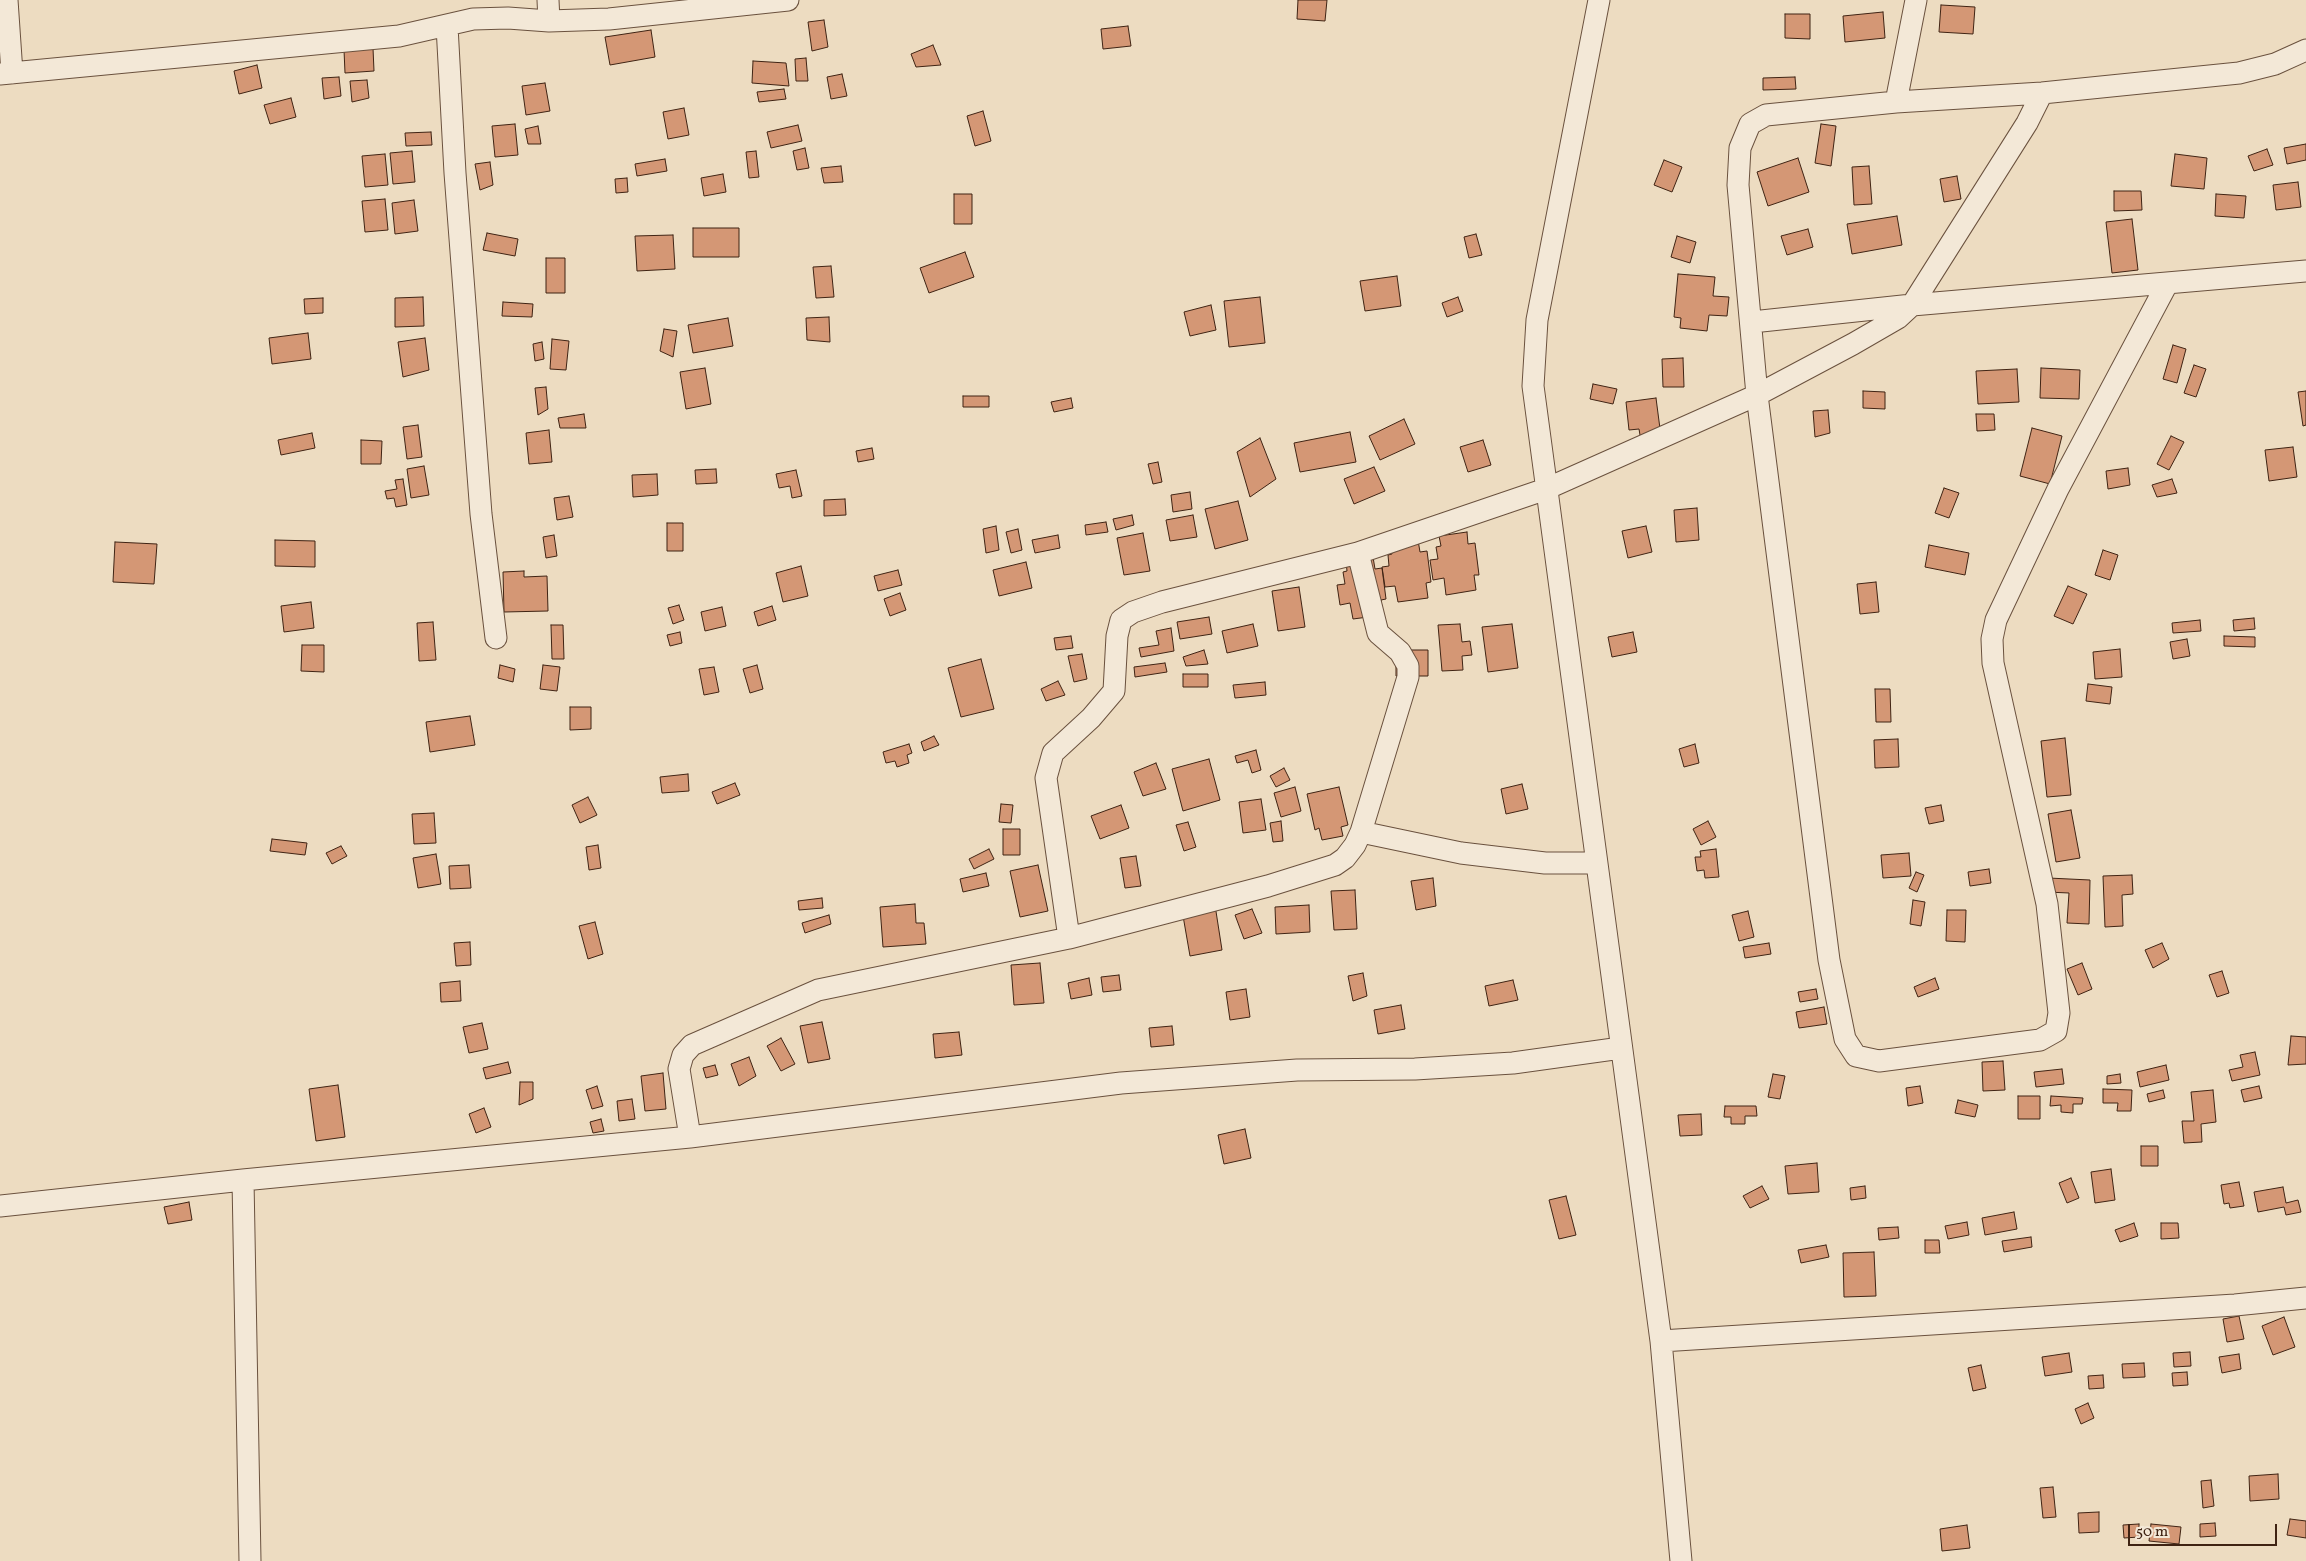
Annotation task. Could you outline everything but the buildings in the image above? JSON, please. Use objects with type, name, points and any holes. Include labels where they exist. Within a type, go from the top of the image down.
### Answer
[{"type":"street","points":[[7,0],[6,73],[399,36],[473,19],[508,18],[549,21],[609,19],[706,4],[788,0]]},
{"type":"street","points":[[548,0],[549,21]]},
{"type":"street","points":[[1599,0],[1537,320],[1533,386],[1661,1341],[1681,1561]]},
{"type":"street","points":[[1896,102],[1916,0]]},
{"type":"street","points":[[447,26],[455,173],[481,514],[496,638]]},
{"type":"street","points":[[2167,284],[2058,489],[1996,620],[1992,639],[1993,663],[2048,913],[2059,1014],[2056,1031],[2040,1040],[1879,1061],[1856,1056],[1845,1039],[1828,960],[1757,395],[1752,322],[1738,185],[1740,148],[1750,124],[1766,115],[1896,102],[2042,93],[2239,72],[2275,64],[2306,50]]},
{"type":"street","points":[[1069,938],[1046,778],[1053,753],[1091,718],[1114,692],[1117,636],[1121,620],[1133,612],[1162,602],[1358,552],[1546,489],[1757,395],[1853,344],[1898,318],[1912,305],[2027,123],[2042,93]]},
{"type":"street","points":[[1752,322],[1912,305],[2306,271]]},
{"type":"street","points":[[690,1138],[679,1069],[683,1055],[692,1044],[818,990],[1069,938],[1268,886],[1335,865],[1345,858],[1355,845],[1361,832],[1408,677],[1408,666],[1400,652],[1378,633],[1358,552]]},
{"type":"street","points":[[1361,832],[1461,853],[1545,862],[1596,863]]},
{"type":"street","points":[[0,1206],[243,1180],[690,1138],[1121,1083],[1297,1070],[1415,1069],[1513,1063],[1621,1048]]},
{"type":"street","points":[[243,1180],[250,1561]]},
{"type":"street","points":[[1661,1341],[2235,1305],[2306,1298]]}]
